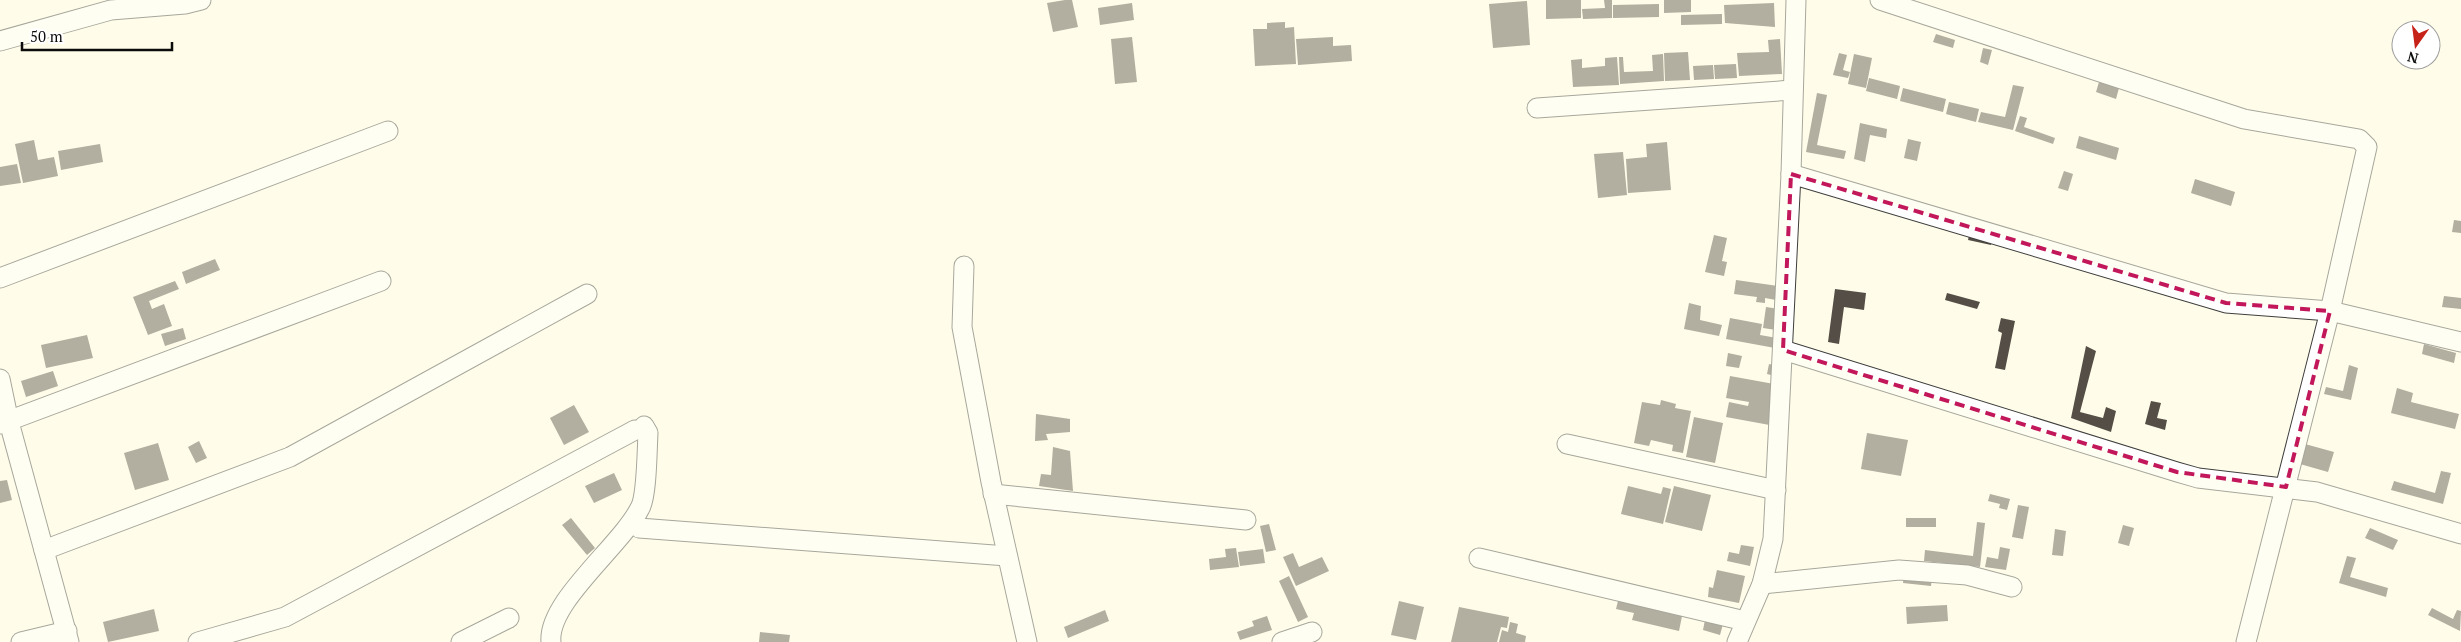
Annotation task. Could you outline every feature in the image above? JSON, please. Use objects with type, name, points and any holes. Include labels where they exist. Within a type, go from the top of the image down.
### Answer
[{"type":"street","points":[[0,41],[111,10],[185,4],[201,0]]},
{"type":"street","points":[[1737,642],[1762,584],[1773,539],[1791,174],[1796,0]]},
{"type":"street","points":[[1880,0],[2244,119],[2359,139],[2367,147],[2330,311],[2246,642]]},
{"type":"street","points":[[1537,108],[1793,90]]},
{"type":"street","points":[[0,278],[388,131]]},
{"type":"street","points":[[1791,174],[2226,304],[2330,311],[2461,342]]},
{"type":"street","points":[[964,266],[962,327],[993,494],[1027,642]]},
{"type":"street","points":[[4,423],[381,281]]},
{"type":"street","points":[[44,550],[290,457],[587,294]]},
{"type":"street","points":[[1783,350],[2198,478],[2317,492],[2461,534]]},
{"type":"street","points":[[0,379],[4,423],[44,550],[68,637],[21,642]]},
{"type":"street","points":[[198,642],[285,616],[640,428],[648,433],[642,506],[629,527],[561,606],[550,634],[551,642]]},
{"type":"street","points":[[1567,444],[1776,490]]},
{"type":"street","points":[[993,494],[1246,520]]},
{"type":"street","points":[[639,528],[1007,556]]},
{"type":"street","points":[[1479,558],[1746,621]]},
{"type":"street","points":[[1762,584],[1899,570],[1967,576],[2012,587]]},
{"type":"street","points":[[461,642],[510,618]]},
{"type":"street","points":[[1282,642],[1312,632]]},
{"type":"highlighted area","points":[[1791,174],[2226,303],[2330,311],[2286,487],[2177,472],[1783,350]]},
{"type":"building","points":[[1072,0],[1078,27],[1053,32],[1047,3]]},
{"type":"building","points":[[1546,0],[1581,0],[1581,18],[1546,19]]},
{"type":"building","points":[[1604,0],[1612,0],[1612,18],[1583,19],[1582,9],[1605,8]]},
{"type":"building","points":[[1664,0],[1691,0],[1691,12],[1664,13]]},
{"type":"building","points":[[1527,1],[1530,45],[1493,48],[1489,4]]},
{"type":"building","points":[[1132,3],[1134,20],[1100,25],[1098,8]]},
{"type":"building","points":[[1774,3],[1775,27],[1725,23],[1724,5]]},
{"type":"building","points":[[1659,4],[1659,17],[1613,18],[1613,5]]},
{"type":"building","points":[[1722,14],[1722,24],[1681,25],[1681,15]]},
{"type":"building","points":[[1285,22],[1285,28],[1294,27],[1296,64],[1255,66],[1253,29],[1267,29],[1267,23]]},
{"type":"building","points":[[1936,34],[1955,40],[1953,48],[1933,42]]},
{"type":"building","points":[[1132,37],[1137,82],[1115,84],[1111,39]]},
{"type":"building","points":[[1333,37],[1333,46],[1351,45],[1352,61],[1298,65],[1296,39]]},
{"type":"building","points":[[1780,39],[1782,74],[1739,76],[1737,53],[1769,52],[1768,40]]},
{"type":"building","points":[[1983,48],[1992,50],[1988,65],[1980,62]]},
{"type":"building","points":[[1688,52],[1690,80],[1665,81],[1664,53]]},
{"type":"building","points":[[1839,53],[1847,55],[1843,70],[1850,72],[1848,78],[1833,75]]},
{"type":"building","points":[[1663,54],[1664,81],[1620,84],[1619,57],[1623,57],[1624,72],[1653,71],[1652,55]]},
{"type":"building","points":[[1854,54],[1872,58],[1866,88],[1848,84]]},
{"type":"building","points":[[1617,57],[1619,85],[1573,87],[1571,60],[1582,59],[1582,68],[1605,66],[1605,58]]},
{"type":"building","points":[[1736,64],[1737,78],[1715,79],[1714,65]]},
{"type":"building","points":[[1713,65],[1714,79],[1694,80],[1693,66]]},
{"type":"building","points":[[1869,78],[1900,86],[1897,99],[1866,91]]},
{"type":"building","points":[[2099,82],[2119,88],[2116,99],[2096,92]]},
{"type":"building","points":[[2013,85],[2024,87],[2013,130],[1978,122],[1981,112],[2005,117]]},
{"type":"building","points":[[1903,88],[1946,99],[1943,112],[1900,101]]},
{"type":"building","points":[[1817,93],[1827,95],[1817,145],[1846,151],[1844,159],[1806,152]]},
{"type":"building","points":[[1949,102],[1979,109],[1976,122],[1946,114]]},
{"type":"building","points":[[2020,116],[2027,118],[2024,127],[2055,138],[2053,144],[2015,131]]},
{"type":"building","points":[[1860,123],[1887,129],[1886,138],[1870,135],[1865,162],[1854,159]]},
{"type":"building","points":[[2079,136],[2119,148],[2116,160],[2076,148]]},
{"type":"building","points":[[1908,139],[1921,142],[1917,161],[1904,158]]},
{"type":"building","points":[[34,140],[38,160],[54,157],[58,176],[23,183],[15,144]]},
{"type":"building","points":[[1667,142],[1671,190],[1628,193],[1626,159],[1647,157],[1646,144]]},
{"type":"building","points":[[100,144],[103,162],[61,170],[58,151]]},
{"type":"building","points":[[1623,152],[1627,195],[1598,198],[1594,154]]},
{"type":"building","points":[[17,164],[21,183],[0,186],[0,167]]},
{"type":"building","points":[[2064,171],[2073,174],[2068,191],[2058,188]]},
{"type":"building","points":[[2195,179],[2235,192],[2231,206],[2191,193]]},
{"type":"building","points":[[2454,220],[2461,221],[2461,233],[2452,232]]},
{"type":"building","points":[[1970,231],[1993,236],[1991,245],[1968,240]]},
{"type":"building","points":[[1714,235],[1727,238],[1722,261],[1727,262],[1724,276],[1705,272]]},
{"type":"building","points":[[215,259],[220,270],[186,284],[182,272]]},
{"type":"building","points":[[1736,280],[1778,286],[1776,300],[1765,298],[1765,303],[1756,302],[1757,297],[1734,294]]},
{"type":"building","points":[[175,281],[179,289],[149,301],[152,309],[164,304],[172,326],[148,335],[133,297]]},
{"type":"building","points":[[1835,289],[1866,293],[1864,310],[1844,307],[1839,344],[1828,342]]},
{"type":"building","points":[[1947,293],[1980,302],[1977,309],[1945,300]]},
{"type":"building","points":[[2444,296],[2461,298],[2461,309],[2442,307]]},
{"type":"building","points":[[1689,303],[1701,306],[1700,320],[1722,325],[1719,336],[1684,329]]},
{"type":"building","points":[[1766,307],[1779,309],[1776,330],[1763,328]]},
{"type":"building","points":[[1730,318],[1762,324],[1760,335],[1777,338],[1775,348],[1726,339]]},
{"type":"building","points":[[2001,318],[2015,321],[2005,370],[1995,368],[2002,333],[1998,331]]},
{"type":"building","points":[[183,328],[186,339],[165,346],[161,334]]},
{"type":"building","points":[[87,335],[93,358],[46,368],[41,345]]},
{"type":"building","points":[[2424,344],[2456,353],[2454,363],[2422,354]]},
{"type":"building","points":[[2086,346],[2096,351],[2080,412],[2103,418],[2106,407],[2116,411],[2111,432],[2071,418]]},
{"type":"building","points":[[1728,353],[1742,356],[1739,368],[1726,366]]},
{"type":"building","points":[[1769,364],[1781,367],[1779,377],[1767,374]]},
{"type":"building","points":[[2349,365],[2358,368],[2351,400],[2324,394],[2326,387],[2343,391]]},
{"type":"building","points":[[53,371],[58,386],[26,397],[21,381]]},
{"type":"building","points":[[1730,376],[1774,384],[1769,410],[1778,411],[1775,426],[1726,417],[1729,402],[1748,406],[1749,402],[1726,398]]},
{"type":"building","points":[[2397,388],[2413,393],[2411,402],[2459,414],[2455,429],[2391,413]]},
{"type":"building","points":[[1661,400],[1676,404],[1675,408],[1691,411],[1683,453],[1672,451],[1673,445],[1651,440],[1649,446],[1634,443],[1642,402],[1660,405]]},
{"type":"building","points":[[2151,401],[2161,403],[2157,418],[2167,420],[2165,430],[2145,424]]},
{"type":"building","points":[[574,405],[589,432],[564,445],[550,418]]},
{"type":"building","points":[[1036,414],[1070,419],[1070,432],[1046,434],[1048,440],[1035,441]]},
{"type":"building","points":[[1694,417],[1723,423],[1715,463],[1686,457]]},
{"type":"building","points":[[1867,433],[1908,440],[1901,476],[1861,469]]},
{"type":"building","points":[[199,441],[207,458],[196,463],[188,447]]},
{"type":"building","points":[[158,443],[169,480],[135,490],[124,453]]},
{"type":"building","points":[[2305,444],[2334,452],[2328,472],[2300,464]]},
{"type":"building","points":[[1053,447],[1070,451],[1073,491],[1039,486],[1041,474],[1051,475]]},
{"type":"building","points":[[2441,471],[2451,473],[2443,504],[2391,490],[2394,481],[2435,493]]},
{"type":"building","points":[[614,473],[622,490],[594,503],[585,486]]},
{"type":"building","points":[[7,480],[12,500],[0,503],[0,481]]},
{"type":"building","points":[[1628,486],[1661,494],[1663,487],[1671,489],[1663,524],[1621,514]]},
{"type":"building","points":[[1674,486],[1711,495],[1702,531],[1665,522]]},
{"type":"building","points":[[1990,494],[2010,499],[2007,510],[1999,508],[2000,504],[1988,501]]},
{"type":"building","points":[[2018,505],[2029,507],[2023,539],[2012,537]]},
{"type":"building","points":[[571,518],[595,548],[587,555],[562,525]]},
{"type":"building","points":[[1906,518],[1936,518],[1936,527],[1906,527]]},
{"type":"building","points":[[1977,522],[1985,523],[1980,567],[1924,561],[1925,550],[1973,556]]},
{"type":"building","points":[[1269,524],[1276,550],[1266,552],[1260,526]]},
{"type":"building","points":[[2123,525],[2134,528],[2129,546],[2118,543]]},
{"type":"building","points":[[2370,528],[2398,540],[2393,550],[2365,538]]},
{"type":"building","points":[[2055,529],[2066,531],[2063,556],[2052,555]]},
{"type":"building","points":[[1741,545],[1754,547],[1750,566],[1727,561],[1729,552],[1739,554]]},
{"type":"building","points":[[2000,547],[2010,549],[2006,570],[1985,567],[1987,557],[1998,559]]},
{"type":"building","points":[[1236,548],[1239,567],[1210,570],[1209,559],[1226,557],[1225,549]]},
{"type":"building","points":[[1263,549],[1265,563],[1240,566],[1238,552]]},
{"type":"building","points":[[1293,553],[1299,567],[1322,557],[1329,571],[1296,586],[1283,557]]},
{"type":"building","points":[[2347,556],[2356,558],[2350,577],[2388,588],[2386,597],[2339,583]]},
{"type":"building","points":[[1717,570],[1745,576],[1739,603],[1708,597],[1709,587],[1713,588]]},
{"type":"building","points":[[1904,575],[1932,577],[1931,586],[1903,583]]},
{"type":"building","points":[[1289,576],[1308,617],[1298,622],[1279,581]]},
{"type":"building","points":[[1399,601],[1424,607],[1416,640],[1391,635]]},
{"type":"building","points":[[1618,601],[1682,616],[1679,631],[1632,620],[1634,613],[1616,609]]},
{"type":"building","points":[[1947,605],[1948,621],[1907,624],[1906,607]]},
{"type":"building","points":[[1459,607],[1509,617],[1507,628],[1501,627],[1497,642],[1451,642]]},
{"type":"building","points":[[2432,608],[2453,619],[2457,610],[2461,611],[2460,631],[2428,615]]},
{"type":"building","points":[[154,609],[159,631],[108,642],[103,622]]},
{"type":"building","points":[[1105,610],[1109,621],[1068,638],[1064,627]]},
{"type":"building","points":[[1267,616],[1272,630],[1240,640],[1237,632],[1254,626],[1252,621]]},
{"type":"building","points":[[1705,620],[1723,624],[1720,635],[1703,630]]},
{"type":"building","points":[[1510,622],[1518,624],[1516,633],[1526,636],[1525,642],[1499,642],[1502,630],[1508,632]]},
{"type":"building","points":[[760,632],[790,635],[789,642],[759,642]]}]
